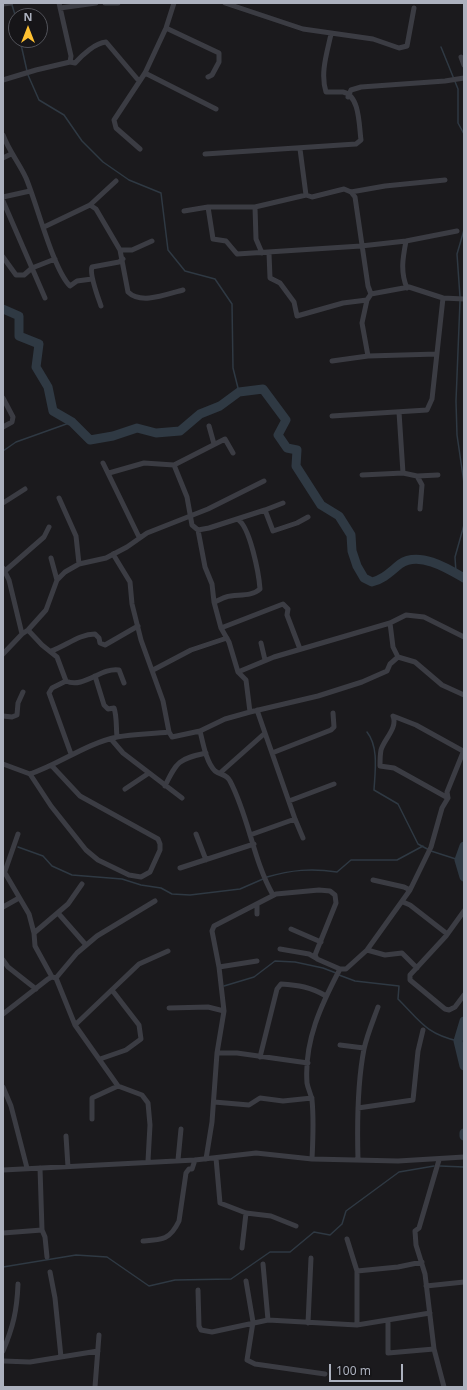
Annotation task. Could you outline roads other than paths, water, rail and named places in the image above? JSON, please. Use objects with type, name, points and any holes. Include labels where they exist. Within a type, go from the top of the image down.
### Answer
[{"type":"street","points":[[3,4],[11,3]]},
{"type":"street","points":[[70,62],[71,56],[60,6],[96,3]]},
{"type":"street","points":[[105,3],[118,3]]},
{"type":"street","points":[[140,149],[116,128],[114,120],[145,73],[166,28],[174,3]]},
{"type":"street","points":[[225,3],[303,29],[373,39],[399,48],[407,46],[414,8]]},
{"type":"street","points":[[166,28],[219,53],[219,62],[212,75],[208,77]]},
{"type":"street","points":[[205,154],[300,149],[306,146],[356,144],[361,140],[353,99],[348,97],[345,92],[326,92],[323,72],[331,34]]},
{"type":"street","points":[[3,80],[36,70],[70,62],[75,63],[82,55],[101,42],[106,42],[139,81]]},
{"type":"street","points":[[461,57],[464,64]]},
{"type":"street","points":[[145,73],[216,109]]},
{"type":"street","points":[[348,97],[351,90],[361,86],[445,81],[464,78]]},
{"type":"street","points":[[3,135],[11,154],[25,177],[55,259],[70,286],[77,281],[92,279]]},
{"type":"street","points":[[300,149],[303,183],[306,195]]},
{"type":"street","points":[[3,158],[11,154]]},
{"type":"street","points":[[351,192],[385,186],[445,180]]},
{"type":"street","points":[[44,228],[90,205],[116,181]]},
{"type":"street","points":[[184,211],[208,207],[254,207],[306,195],[312,197],[344,189],[351,192],[355,197],[361,246],[368,286],[371,294]]},
{"type":"street","points":[[3,197],[30,191]]},
{"type":"street","points":[[3,201],[45,298]]},
{"type":"street","points":[[90,205],[96,208],[120,250],[123,259],[128,292],[131,295],[145,298],[183,290]]},
{"type":"street","points":[[208,207],[213,239],[226,241],[237,254],[361,246],[406,241],[457,232]]},
{"type":"street","points":[[254,207],[256,239],[262,253]]},
{"type":"street","points":[[120,250],[132,250],[152,241]]},
{"type":"street","points":[[406,241],[402,262],[403,278],[407,288]]},
{"type":"street","points":[[268,253],[270,278],[280,283],[294,302],[297,316],[343,303],[366,300]]},
{"type":"street","points":[[3,257],[16,275],[24,275],[32,268],[55,259]]},
{"type":"street","points":[[101,306],[90,275],[92,267],[119,262],[123,259]]},
{"type":"street","points":[[368,356],[362,323],[366,300],[371,294],[407,288],[443,298],[464,299]]},
{"type":"street","points":[[332,416],[426,410],[430,406],[443,298]]},
{"type":"street","points":[[332,361],[368,356],[437,354]]},
{"type":"street","points":[[3,398],[12,417],[12,422],[3,427]]},
{"type":"street","points":[[399,412],[403,473]]},
{"type":"street","points":[[209,426],[214,444]]},
{"type":"street","points":[[109,474],[144,463],[174,464],[225,439],[233,453]]},
{"type":"street","points":[[103,463],[139,537]]},
{"type":"street","points":[[174,464],[187,497],[189,517],[192,525],[198,530],[205,567],[212,584],[214,602],[221,628],[227,638],[238,672],[246,680],[250,712]]},
{"type":"street","points":[[362,475],[403,473],[417,476],[438,475]]},
{"type":"street","points":[[417,476],[422,485],[420,509]]},
{"type":"street","points":[[3,654],[46,610],[57,580],[65,572],[79,564],[106,558],[127,547],[139,537],[189,517],[264,482]]},
{"type":"street","points":[[3,503],[25,488]]},
{"type":"street","points":[[59,498],[76,536],[79,564]]},
{"type":"street","points":[[198,530],[209,528],[283,503]]},
{"type":"street","points":[[265,510],[273,531],[297,523],[308,517]]},
{"type":"street","points":[[214,602],[226,597],[257,591],[260,589],[258,568],[244,525],[237,519]]},
{"type":"street","points":[[22,634],[9,580],[4,570],[44,537],[49,527]]},
{"type":"street","points":[[113,554],[130,582],[138,626],[146,656],[153,670],[163,701],[169,732],[172,737],[200,731],[226,719],[250,712],[318,696],[362,682],[387,671],[390,664],[398,657]]},
{"type":"street","points":[[51,558],[57,580]]},
{"type":"street","points":[[221,628],[282,604],[288,609],[287,615],[300,649]]},
{"type":"street","points":[[238,672],[265,660],[390,623],[406,615],[424,618],[464,637]]},
{"type":"street","points":[[390,623],[393,648],[398,657],[415,662],[442,685],[464,695]]},
{"type":"street","points":[[51,651],[63,648],[81,637],[90,634],[95,634],[100,638],[100,643],[105,646],[138,626]]},
{"type":"street","points":[[28,630],[42,646],[51,651],[57,657],[66,682]]},
{"type":"street","points":[[153,670],[191,650],[227,638]]},
{"type":"street","points":[[260,643],[265,660]]},
{"type":"street","points":[[71,754],[49,698],[49,692],[52,688],[66,682],[78,683],[112,669],[119,670],[124,682]]},
{"type":"street","points":[[95,676],[104,705],[108,709],[114,708],[116,712],[115,720],[117,737]]},
{"type":"street","points":[[3,716],[12,717],[17,715],[18,703],[23,692]]},
{"type":"street","points":[[258,710],[295,819],[303,838]]},
{"type":"street","points":[[272,753],[331,730],[334,727],[333,713]]},
{"type":"street","points":[[312,1159],[314,1135],[312,1098],[307,1084],[308,1063],[314,1022],[338,972],[346,969],[367,950],[403,902],[410,890],[429,849],[442,808],[448,798],[447,792],[464,751],[416,725],[393,716],[394,719],[390,736],[381,749],[380,766],[394,768],[448,798]]},
{"type":"street","points":[[200,731],[210,765],[229,779],[254,844],[265,882],[273,895]]},
{"type":"street","points":[[30,774],[52,766],[71,754],[117,737],[169,732]]},
{"type":"street","points":[[220,773],[265,733]]},
{"type":"street","points":[[111,739],[123,753],[182,798]]},
{"type":"street","points":[[165,786],[175,765],[188,757],[206,753]]},
{"type":"street","points":[[3,764],[30,774],[51,806],[86,850],[98,860],[129,875],[141,877],[150,872],[160,850],[158,839],[80,796],[52,766]]},
{"type":"street","points":[[125,789],[149,773]]},
{"type":"street","points":[[289,801],[334,784]]},
{"type":"street","points":[[250,835],[295,819]]},
{"type":"street","points":[[18,834],[4,873],[29,914],[34,933],[34,946],[54,977],[75,1025],[100,1058],[118,1086],[142,1095],[148,1103],[150,1125],[148,1161]]},
{"type":"street","points":[[196,834],[206,860]]},
{"type":"street","points":[[180,868],[254,844]]},
{"type":"street","points":[[373,880],[404,887],[410,890]]},
{"type":"street","points":[[34,933],[68,904],[82,884]]},
{"type":"street","points":[[206,1159],[214,1102],[217,1053],[224,1012],[219,967],[212,931],[214,926],[273,895],[318,890],[330,891],[335,895],[336,903],[315,955],[317,959]]},
{"type":"street","points":[[3,907],[19,898]]},
{"type":"street","points":[[3,1014],[54,977],[97,936],[155,901]]},
{"type":"street","points":[[403,902],[410,904],[446,933]]},
{"type":"street","points":[[257,904],[258,914]]},
{"type":"street","points":[[464,911],[410,975],[410,980],[445,1009],[449,1010],[455,1006],[464,995]]},
{"type":"street","points":[[58,913],[86,945]]},
{"type":"street","points":[[291,929],[321,942]]},
{"type":"street","points":[[280,948],[309,954],[338,972]]},
{"type":"street","points":[[367,950],[385,955],[402,953],[417,968]]},
{"type":"street","points":[[75,1025],[139,964],[168,951]]},
{"type":"street","points":[[3,960],[8,967],[36,989]]},
{"type":"street","points":[[219,967],[257,961]]},
{"type":"street","points":[[260,1057],[277,989],[281,984],[298,985],[315,989],[326,996]]},
{"type":"street","points":[[100,1058],[126,1050],[141,1039],[139,1025],[112,990]]},
{"type":"street","points":[[169,1008],[208,1007],[224,1012]]},
{"type":"street","points":[[358,1160],[358,1108],[364,1048],[378,1007]]},
{"type":"street","points":[[358,1108],[412,1100],[418,1051],[423,1030]]},
{"type":"street","points":[[340,1045],[364,1048]]},
{"type":"street","points":[[217,1053],[237,1053],[308,1063]]},
{"type":"street","points":[[92,1119],[92,1098],[118,1086]]},
{"type":"street","points":[[3,1087],[11,1106],[27,1168]]},
{"type":"street","points":[[214,1102],[249,1105],[260,1098],[283,1101],[312,1098]]},
{"type":"street","points":[[178,1160],[181,1129]]},
{"type":"street","points":[[66,1136],[68,1167]]},
{"type":"street","points":[[3,1170],[148,1161],[195,1160],[256,1153],[312,1159],[439,1160],[462,1158]]},
{"type":"street","points":[[216,1158],[220,1203],[246,1213],[271,1216],[296,1226]]},
{"type":"street","points":[[143,1241],[162,1240],[175,1228],[179,1221],[186,1173],[188,1169],[192,1169],[195,1160]]},
{"type":"street","points":[[439,1160],[419,1228],[415,1231],[416,1245],[422,1262],[426,1286],[434,1349],[444,1387]]},
{"type":"street","points":[[40,1168],[42,1230],[45,1237],[47,1257]]},
{"type":"street","points":[[242,1248],[246,1213]]},
{"type":"street","points":[[3,1232],[42,1230]]},
{"type":"street","points":[[347,1239],[357,1271],[357,1325]]},
{"type":"street","points":[[308,1323],[311,1258]]},
{"type":"street","points":[[357,1271],[398,1267],[422,1262]]},
{"type":"street","points":[[263,1264],[268,1320]]},
{"type":"street","points":[[50,1272],[55,1298],[61,1357]]},
{"type":"street","points":[[246,1281],[253,1322],[247,1360],[251,1363],[325,1374]]},
{"type":"street","points":[[426,1286],[464,1282]]},
{"type":"street","points":[[3,1351],[13,1327],[17,1310],[18,1284]]},
{"type":"street","points":[[198,1290],[199,1326],[201,1330],[212,1332],[233,1329],[253,1322],[268,1320],[357,1325],[430,1313]]},
{"type":"street","points":[[388,1320],[388,1353],[434,1349]]},
{"type":"street","points":[[95,1387],[99,1335]]},
{"type":"street","points":[[3,1361],[30,1362],[98,1351]]},
{"type":"waterway","points":[[441,47],[458,89],[458,123],[464,134]]},
{"type":"waterway","points":[[22,48],[27,71]]},
{"type":"waterway","points":[[28,75],[39,100],[64,115],[82,141],[103,162],[129,180],[161,193],[168,250],[185,271],[215,279],[232,304],[233,368],[239,392]]},
{"type":"waterway","points":[[460,297],[457,254],[464,230]]},
{"type":"waterway","points":[[460,301],[456,401],[457,435],[464,483]]},
{"type":"waterway","points":[[3,309],[19,316],[19,336],[39,344],[36,367],[48,387],[53,411],[72,422],[90,440],[113,436],[137,428],[156,433],[180,431],[200,414],[220,406],[239,392],[263,389],[286,420],[278,435],[287,448],[297,450],[296,466],[321,505],[339,516],[351,535],[352,551],[357,566],[364,578],[372,582],[376,581],[387,575],[400,564],[408,560],[416,559],[433,562],[464,578]]},
{"type":"waterway","points":[[3,451],[16,442],[72,422]]},
{"type":"waterway","points":[[456,573],[455,557],[464,525]]},
{"type":"waterway","points":[[367,732],[371,738],[375,752],[374,790],[398,804],[418,844],[431,851],[459,860]]},
{"type":"waterway","points":[[267,877],[301,870],[337,872],[351,860],[397,860],[423,846]]},
{"type":"waterway","points":[[464,846],[459,860],[464,877]]},
{"type":"waterway","points":[[18,847],[43,856],[52,866],[72,875],[122,879],[141,885],[161,888],[172,894],[190,895],[240,889],[263,879]]},
{"type":"waterway","points":[[224,986],[254,977],[275,961],[295,962],[323,968],[336,973]]},
{"type":"waterway","points":[[339,975],[355,981],[399,986],[398,999],[424,1026],[438,1035],[458,1041]]},
{"type":"waterway","points":[[464,1021],[458,1041],[464,1066]]},
{"type":"waterway","points":[[3,1267],[76,1255],[107,1257],[149,1286],[175,1280],[231,1279],[270,1252],[290,1252],[314,1232],[330,1235],[342,1224],[346,1211],[399,1172],[434,1166]]},
{"type":"waterway","points":[[440,1166],[464,1167]]}]
